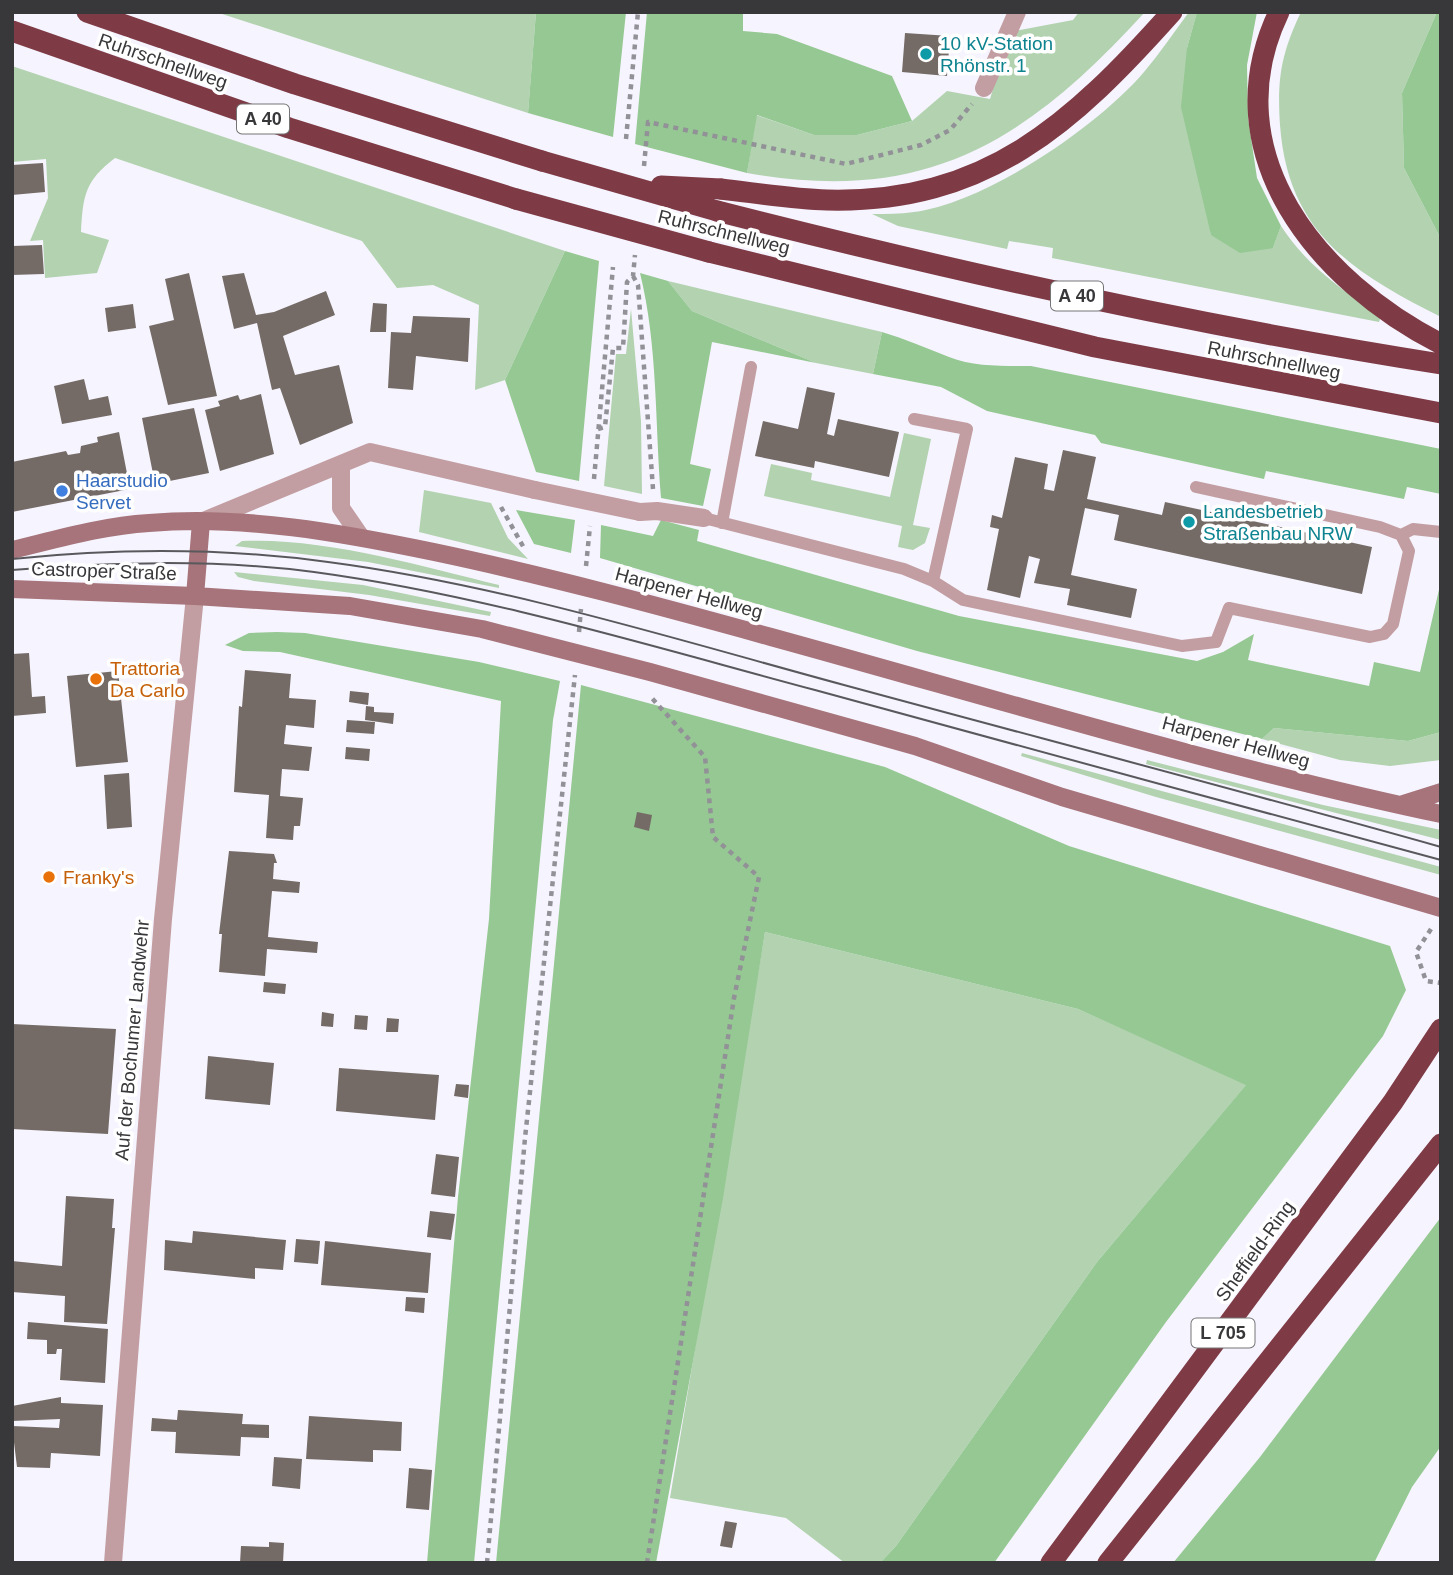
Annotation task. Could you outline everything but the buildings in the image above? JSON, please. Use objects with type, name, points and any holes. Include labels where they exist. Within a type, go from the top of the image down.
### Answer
[{"type":"highway","name":"Ruhrschnellweg","points":[[87,12],[295,84],[523,156],[717,211],[1062,293],[1214,325],[1441,363]]},
{"type":"highway","points":[[631,186],[721,189],[827,200],[930,190],[973,176],[1013,156],[1066,120],[1116,75],[1172,12]]},
{"type":"highway","points":[[1279,12],[1261,70],[1258,119],[1269,165],[1286,208],[1314,247],[1363,293],[1399,320],[1441,344]]},
{"type":"highway","name":"Ruhrschnellweg","points":[[12,31],[276,123],[516,199],[709,252],[1095,347],[1441,413]]},
{"type":"highway","name":"Sheffield-Ring","points":[[1051,1563],[1393,1102],[1441,1029]]},
{"type":"highway","name":"L 705","points":[[1108,1563],[1441,1144]]},
{"type":"main road","name":"Castroper Straße","points":[[12,551],[97,529],[151,522],[201,522],[316,530],[361,537]]},
{"type":"main road","name":"Auf der Bochumer Landwehr","points":[[195,596],[201,522]]},
{"type":"main road","name":"Harpener Hellweg","points":[[361,537],[561,580],[591,583],[1200,755],[1441,814]]},
{"type":"main road","name":"Castroper Straße","points":[[12,589],[195,596]]},
{"type":"main road","points":[[195,596],[350,606],[482,629],[552,646],[915,746],[1062,797],[1438,915]]},
{"type":"main road","points":[[1400,805],[1441,792]]},
{"type":"street","points":[[984,88],[1017,12]]},
{"type":"street","points":[[361,537],[341,508],[341,464],[370,452],[535,490],[648,511],[704,518]]},
{"type":"street","name":"Castroper Straße","points":[[201,522],[341,464]]},
{"type":"street","name":"Auf der Bochumer Landwehr","points":[[113,1563],[163,919],[195,596]]},
{"type":"lane","points":[[722,523],[751,368]]},
{"type":"lane","points":[[914,419],[967,429],[933,581]]},
{"type":"lane","points":[[704,518],[904,569],[933,581],[963,600],[1182,646],[1216,642],[1229,608],[1370,637],[1384,634],[1393,624],[1409,551],[1401,535],[1380,527],[1196,486]]},
{"type":"lane","points":[[1401,535],[1413,530],[1441,532]]},
{"type":"path","points":[[626,139],[638,12]]},
{"type":"path","points":[[648,122],[846,164],[921,145],[950,130],[984,88]]},
{"type":"path","points":[[613,267],[598,429],[605,427],[613,348],[623,348],[628,282],[633,276],[638,285],[648,511]]},
{"type":"path","points":[[485,478],[539,575]]},
{"type":"path","points":[[587,552],[591,583]]},
{"type":"path","points":[[487,1563],[525,1138],[573,694],[580,655],[582,604]]},
{"type":"path","points":[[648,1563],[734,998],[759,877],[713,837],[705,757],[649,695],[650,672]]},
{"type":"path","points":[[1438,915],[1416,952],[1426,981],[1441,983]]},
{"type":"green space","points":[[216,12],[536,12],[528,113]]},
{"type":"green space","points":[[536,12],[626,12],[613,137],[528,113]]},
{"type":"green space","points":[[647,12],[743,12],[743,31],[777,34],[892,76],[912,121],[857,135],[814,135],[757,115],[747,173],[635,144]]},
{"type":"green space","points":[[1079,12],[1145,12],[1058,96],[1015,128],[969,153],[921,170],[869,179],[811,181],[747,173],[756,115],[814,135],[857,135],[912,121],[947,91],[990,99],[1010,32],[1073,20]]},
{"type":"green space","points":[[1189,12],[1197,12],[1187,48],[1211,235],[1273,248],[1281,226],[1314,265],[1339,287],[1381,316],[1379,322],[1052,258],[1053,248],[1009,241],[1007,249],[898,226],[872,214],[909,213],[943,205],[974,194],[1039,159],[1070,138],[1124,93],[1150,65]]},
{"type":"green space","points":[[1197,12],[1257,12],[1247,65],[1248,118],[1257,178],[1281,226],[1273,248],[1240,253],[1211,235],[1181,107],[1187,48]]},
{"type":"green space","points":[[1301,12],[1437,12],[1402,93],[1404,168],[1441,239],[1441,317],[1379,283],[1353,265],[1330,245],[1311,221],[1296,194],[1286,162],[1280,125],[1279,94],[1285,54]]},
{"type":"green space","points":[[1437,12],[1441,12],[1441,239],[1404,168],[1402,93]]},
{"type":"green space","points":[[12,66],[565,251],[505,380],[475,390],[479,305],[433,285],[397,288],[362,241],[115,158],[97,174],[88,190],[83,208],[81,232],[109,240],[97,273],[45,278],[43,240],[30,241],[48,198],[46,159],[12,162]]},
{"type":"green space","points":[[565,251],[599,261],[579,481],[536,472],[505,380]]},
{"type":"green space","points":[[640,273],[668,281],[692,311],[816,363],[712,342],[690,464],[711,469],[703,506],[661,498],[653,357]]},
{"type":"green space","points":[[668,281],[882,332],[873,374],[816,363],[692,311]]},
{"type":"green space","points":[[631,309],[641,421],[642,494],[604,486],[616,354],[626,354]]},
{"type":"green space","points":[[882,332],[969,363],[1031,366],[1441,449],[1441,494],[1407,487],[1404,499],[1266,471],[1264,479],[1101,443],[1095,435],[987,411],[941,387],[873,374]]},
{"type":"green space","points":[[904,433],[931,439],[913,525],[930,528],[925,543],[913,550],[898,547],[902,526],[764,496],[771,464],[812,473],[811,480],[890,497]]},
{"type":"green space","points":[[424,490],[491,503],[508,538],[528,559],[419,532]]},
{"type":"green space","points":[[516,510],[575,520],[571,553],[534,544]]},
{"type":"green space","points":[[661,520],[699,530],[697,541],[959,616],[1197,661],[1223,652],[1254,634],[1248,660],[1369,686],[1374,662],[1420,672],[1441,581],[1441,732],[1408,741],[1274,728],[1262,739],[917,651],[600,558],[601,525],[653,536]]},
{"type":"green space","points":[[242,541],[305,544],[372,554],[499,585],[499,588],[368,562],[235,546]]},
{"type":"green space","points":[[234,572],[363,585],[491,612],[490,616],[369,595],[254,581],[238,577]]},
{"type":"green space","points":[[249,633],[305,633],[479,662],[560,681],[553,720],[474,1563],[427,1563],[458,1197],[489,919],[501,701],[280,652],[243,651],[225,645]]},
{"type":"green space","points":[[581,685],[885,767],[1069,846],[1390,946],[1406,990],[1383,1036],[1166,1322],[994,1563],[880,1563],[896,1546],[1097,1262],[1246,1085],[1078,1009],[765,932],[723,1198],[656,1563],[496,1563]]},
{"type":"green space","points":[[1274,728],[1408,741],[1441,732],[1441,760],[1390,766],[1340,760],[1262,739]]},
{"type":"green space","points":[[1022,753],[1441,867],[1441,875],[1156,797],[1021,756]]},
{"type":"green space","points":[[1147,760],[1323,805],[1441,830],[1441,840],[1146,764]]},
{"type":"green space","points":[[765,932],[1078,1009],[1247,1084],[1097,1262],[896,1546],[880,1563],[845,1563],[786,1518],[670,1498]]},
{"type":"green space","points":[[1441,1217],[1441,1446],[1412,1487],[1374,1563],[1173,1563],[1260,1457]]},
{"type":"tram line","points":[[12,559],[131,551],[250,554],[328,562],[459,584],[652,632],[1441,847]]},
{"type":"tram line","points":[[12,570],[125,564],[239,565],[314,572],[441,594],[629,639],[1441,860]]},
{"type":"place","name":"10 kV-Station Rhönstr. 1","points":[[926,54]]},
{"type":"place","name":"Haarstudio Servet","points":[[62,491]]},
{"type":"place","name":"Landesbetrieb Straßenbau NRW","points":[[1189,522]]},
{"type":"place","name":"Trattoria Da Carlo","points":[[96,679]]},
{"type":"place","name":"Franky's","points":[[49,877]]}]
